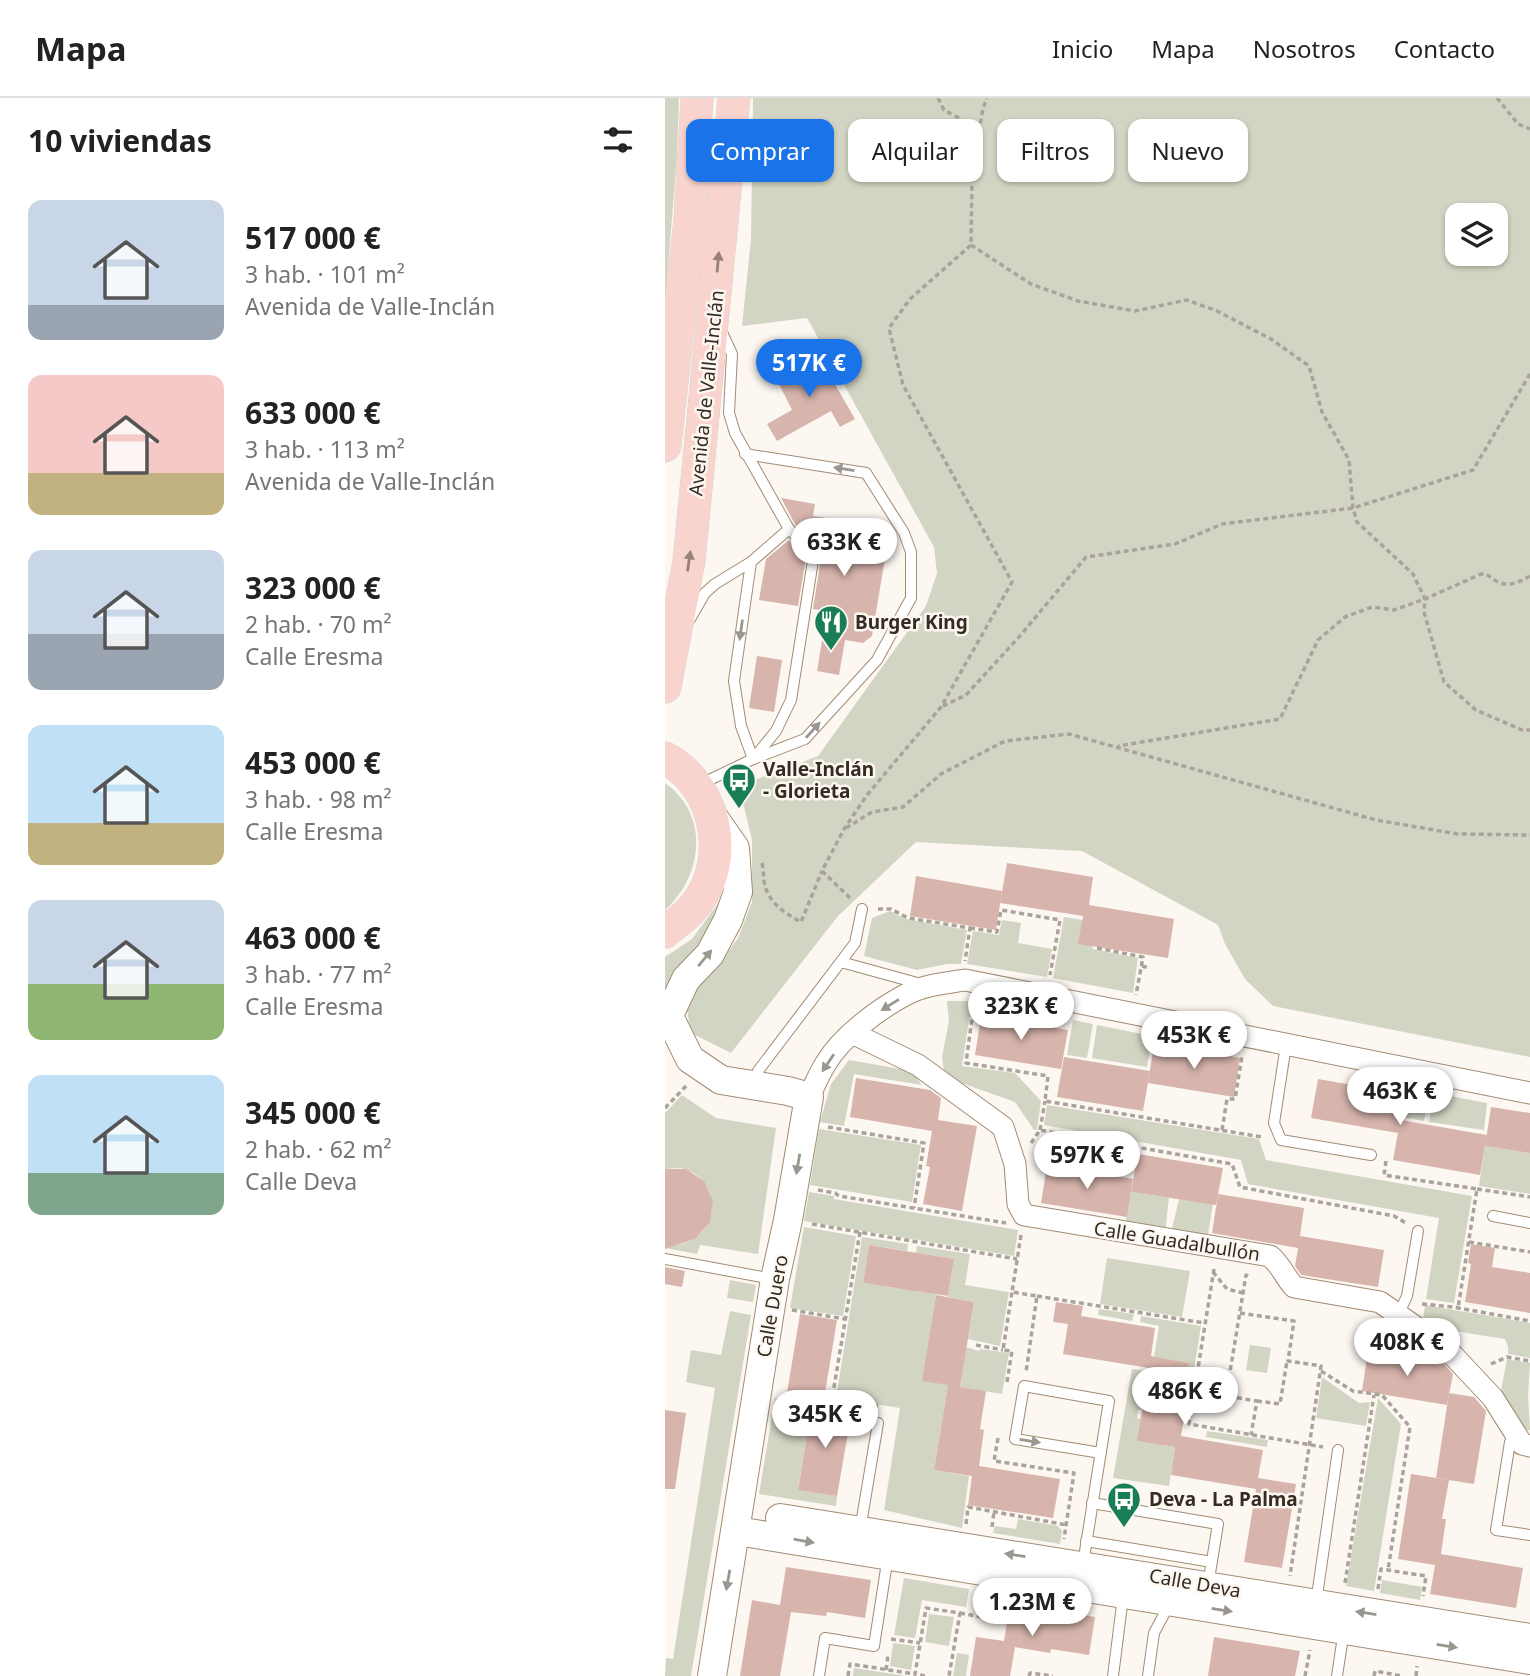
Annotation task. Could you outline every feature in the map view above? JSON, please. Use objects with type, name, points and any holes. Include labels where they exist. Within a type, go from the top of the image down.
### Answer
[{"type":"main road","name":"Avenida de Valle-Inclán","points":[[665,446],[690,219],[697,98]]},
{"type":"main road","name":"Avenida de Valle-Inclán","points":[[665,687],[689,561],[734,98]]},
{"type":"main road","points":[[665,758],[685,772],[697,786],[712,815],[716,849],[709,881],[691,910],[665,932]]},
{"type":"street","points":[[712,815],[734,848],[738,892],[728,920],[710,954],[685,979],[667,1012],[690,1059],[721,1080],[809,1097]]},
{"type":"street","name":"Calle Duero","points":[[712,1676],[775,1279],[809,1097],[827,1061],[852,1033],[874,1015],[909,993],[965,980],[1530,1093]]},
{"type":"street","name":"Calle Guadalbullón","points":[[852,1033],[918,1065],[1003,1127],[1015,1164],[1018,1204],[1024,1215],[1270,1256],[1279,1263],[1294,1287],[1380,1302],[1447,1349],[1493,1398],[1526,1445]]},
{"type":"street","name":"Calle Deva","points":[[738,1522],[860,1530],[1084,1553],[1210,1573],[1315,1605],[1528,1656]]},
{"type":"street","name":"Calle Deva","points":[[738,1522],[888,1556],[1344,1630],[1528,1656]]},
{"type":"lane","points":[[713,313],[732,354],[729,413],[735,433],[789,528],[814,554],[791,700],[776,732],[753,759]]},
{"type":"lane","points":[[697,786],[753,759],[805,739],[877,660],[911,598],[911,552],[904,533],[866,473],[745,454]]},
{"type":"lane","points":[[672,652],[705,593],[751,562],[789,528]]},
{"type":"lane","points":[[751,562],[734,681],[741,726],[753,759]]},
{"type":"lane","points":[[756,1085],[758,1071],[855,943],[862,909]]},
{"type":"lane","points":[[841,962],[930,987]]},
{"type":"lane","points":[[1286,1045],[1274,1122],[1281,1140],[1371,1155]]},
{"type":"lane","points":[[1493,1216],[1530,1223]]},
{"type":"lane","points":[[1398,1315],[1407,1296],[1418,1231]]},
{"type":"lane","points":[[665,1259],[775,1279]]},
{"type":"lane","points":[[1084,1553],[1101,1453],[1109,1401],[1024,1386],[1015,1439],[1101,1453]]},
{"type":"lane","points":[[860,1530],[878,1423]]},
{"type":"lane","name":"Calle Guadalbullón","points":[[1526,1445],[1510,1442],[1496,1530],[1530,1535]]},
{"type":"lane","points":[[1315,1605],[1338,1450]]},
{"type":"lane","points":[[1092,1503],[1218,1524],[1210,1573]]},
{"type":"lane","points":[[819,1676],[825,1638],[874,1646],[888,1556]]},
{"type":"lane","name":"Calle Deva","points":[[1113,1676],[1123,1594]]},
{"type":"lane","name":"Calle Deva","points":[[1147,1676],[1154,1633],[1171,1601]]},
{"type":"lane","points":[[1337,1676],[1344,1630]]},
{"type":"path","points":[[938,98],[944,110],[961,119]]},
{"type":"path","points":[[981,119],[987,98]]},
{"type":"path","points":[[1497,98],[1518,124],[1530,129]]},
{"type":"path","points":[[734,848],[753,853],[761,859],[765,872],[764,884],[769,895],[780,911],[801,922],[822,871],[844,829],[867,794],[941,707],[1012,582],[902,385],[889,328],[910,299],[971,245],[972,182]]},
{"type":"path","points":[[971,245],[1031,284],[1078,301],[1135,311],[1187,300],[1217,311],[1271,339],[1310,366],[1322,412],[1349,460],[1353,508],[1357,522],[1413,574],[1425,600],[1424,612],[1444,682],[1476,710],[1523,730],[1530,730]]},
{"type":"path","points":[[941,707],[966,695],[1086,557],[1175,544],[1222,524],[1353,508],[1473,470],[1530,374]]},
{"type":"path","points":[[1118,747],[1280,719],[1318,640],[1345,617],[1372,607],[1394,610],[1425,600],[1481,574],[1487,574],[1497,582],[1506,584],[1516,584],[1530,576]]},
{"type":"path","points":[[844,829],[872,812],[903,807],[940,774],[1005,741],[1069,734],[1376,820],[1458,834],[1530,835]]},
{"type":"path","points":[[822,871],[862,909],[891,909],[908,918],[997,932],[1001,910],[1060,920],[1050,977]]},
{"type":"path","points":[[964,964],[970,928]]},
{"type":"path","points":[[1097,948],[1143,957],[1137,993]]},
{"type":"path","points":[[1142,966],[1149,968]]},
{"type":"path","points":[[974,997],[966,1063],[1048,1076],[1040,1130],[1015,1164]]},
{"type":"path","points":[[1222,1131],[1227,1098],[1235,1099],[1243,1051]]},
{"type":"path","points":[[665,1108],[703,1068]]},
{"type":"path","points":[[1045,1101],[1281,1140]]},
{"type":"path","points":[[824,1126],[924,1143],[914,1208]]},
{"type":"path","points":[[1040,1130],[1232,1164],[1240,1187],[1394,1216],[1418,1231]]},
{"type":"path","points":[[1371,1155],[1387,1157],[1384,1175],[1530,1197]]},
{"type":"path","points":[[1458,1308],[1478,1188]]},
{"type":"path","points":[[812,1189],[835,1193],[838,1196],[1009,1223]]},
{"type":"path","points":[[788,1220],[1017,1259]]},
{"type":"path","points":[[1022,1229],[1012,1292],[1205,1324]]},
{"type":"path","points":[[860,1232],[832,1399],[881,1407],[878,1423]]},
{"type":"path","points":[[1469,1242],[1530,1252]]},
{"type":"path","name":"Calle Guadalbullón","points":[[1215,1262],[1189,1424],[1338,1450]]},
{"type":"path","points":[[1213,1272],[1227,1289],[1243,1293]]},
{"type":"path","points":[[1240,1313],[1294,1321],[1280,1404],[1226,1396],[1246,1275],[1258,1277]]},
{"type":"path","points":[[1024,1386],[1037,1296]]},
{"type":"path","points":[[1425,1302],[1530,1321]]},
{"type":"path","points":[[786,1309],[846,1318]]},
{"type":"path","points":[[976,1345],[1003,1350]]},
{"type":"path","points":[[1507,1357],[1530,1361]]},
{"type":"path","points":[[1287,1361],[1321,1366],[1290,1576]]},
{"type":"path","points":[[1321,1371],[1353,1391],[1382,1395],[1410,1427],[1388,1570]]},
{"type":"path","points":[[1343,1593],[1374,1395]]},
{"type":"path","points":[[1251,1435],[1257,1401]]},
{"type":"path","points":[[967,1521],[968,1507],[1067,1525]]},
{"type":"path","points":[[992,1525],[994,1512]]},
{"type":"path","points":[[1377,1593],[1381,1569],[1426,1576],[1424,1588]]},
{"type":"path","points":[[915,1674],[926,1608],[998,1619],[1002,1598]]},
{"type":"path","points":[[949,1676],[960,1613]]},
{"type":"path","points":[[891,1639],[920,1643]]},
{"type":"path","points":[[1305,1676],[1311,1641]]},
{"type":"path","points":[[848,1676],[850,1664],[925,1676]]},
{"type":"path","points":[[1416,1676],[1417,1668]]},
{"type":"path","points":[[1374,1676],[1375,1671],[1402,1676]]},
{"type":"path","points":[[1030,1674],[1053,1676]]},
{"type":"green space","points":[[665,98],[679,98],[665,304]]},
{"type":"green space","points":[[753,98],[1530,98],[1530,1057],[1273,1006],[1245,979],[1225,944],[1218,925],[1082,851],[916,842],[838,916],[731,1053],[691,1033],[687,1011],[691,991],[721,962],[738,938],[752,902],[752,840],[738,782],[747,783],[818,756],[926,606],[937,573],[934,547],[807,318],[742,326],[751,239],[752,182],[834,182],[834,119],[753,119]]},
{"type":"green space","points":[[665,783],[679,796],[689,812],[695,828],[696,846],[694,863],[687,880],[678,896],[665,910]]},
{"type":"green space","points":[[719,902],[727,904],[668,996],[665,989],[665,957],[692,939]]},
{"type":"green space","points":[[890,911],[906,919],[967,930],[961,964],[917,970],[864,956],[872,918]]},
{"type":"green space","points":[[1064,917],[1082,920],[1093,949],[1138,958],[1133,993],[1053,978]]},
{"type":"green space","points":[[1002,920],[1021,923],[1018,943],[1052,949],[1047,977],[967,964],[973,931],[999,935]]},
{"type":"green space","points":[[947,1001],[972,1001],[962,1066],[1015,1073],[1041,1101],[1037,1130],[1034,1130],[1015,1102],[956,1081],[944,1071],[942,1057],[949,1021]]},
{"type":"green space","points":[[977,1001],[1006,1006],[1005,1016],[976,1012]]},
{"type":"green space","points":[[1012,1007],[1059,1017],[1058,1025],[1010,1017]]},
{"type":"green space","points":[[1073,1020],[1093,1024],[1087,1058],[1067,1055]]},
{"type":"green space","points":[[1097,1025],[1152,1036],[1147,1067],[1092,1058]]},
{"type":"green space","points":[[849,1060],[912,1071],[922,1085],[854,1074],[844,1126],[820,1122],[831,1084]]},
{"type":"green space","points":[[1409,1087],[1429,1091],[1424,1121],[1404,1117]]},
{"type":"green space","points":[[1434,1093],[1487,1103],[1484,1130],[1429,1122]]},
{"type":"green space","points":[[682,1095],[716,1118],[776,1128],[758,1254],[700,1245],[697,1254],[665,1248],[696,1237],[704,1229],[711,1211],[709,1191],[697,1175],[682,1169],[665,1169],[665,1113]]},
{"type":"green space","points":[[1047,1105],[1259,1139],[1266,1160],[1472,1196],[1454,1303],[1426,1299],[1439,1218],[1248,1184],[1241,1160],[1044,1125]]},
{"type":"green space","points":[[819,1129],[921,1145],[912,1202],[810,1185]]},
{"type":"green space","points":[[1485,1146],[1530,1153],[1530,1194],[1479,1186]]},
{"type":"green space","points":[[809,1192],[834,1196],[834,1199],[1018,1230],[1014,1256],[804,1221]]},
{"type":"green space","points":[[1131,1192],[1169,1198],[1165,1233],[1125,1226]]},
{"type":"green space","points":[[1179,1199],[1213,1204],[1207,1240],[1171,1233]]},
{"type":"green space","points":[[804,1227],[856,1236],[843,1316],[790,1308]]},
{"type":"green space","points":[[862,1237],[908,1244],[907,1251],[869,1245],[863,1283],[916,1288],[916,1291],[936,1294],[931,1327],[948,1385],[934,1470],[969,1476],[962,1528],[884,1510],[900,1408],[836,1398]]},
{"type":"green space","points":[[917,1246],[970,1254],[965,1285],[1009,1292],[1000,1346],[968,1339],[974,1302],[948,1297],[954,1259],[916,1253]]},
{"type":"green space","points":[[1107,1258],[1190,1271],[1182,1317],[1100,1304]]},
{"type":"green space","points":[[730,1280],[756,1285],[753,1302],[727,1298]]},
{"type":"green space","points":[[1425,1305],[1530,1323],[1530,1358],[1508,1354],[1505,1339],[1422,1326]]},
{"type":"green space","points":[[1099,1309],[1134,1314],[1132,1321],[1098,1315]]},
{"type":"green space","points":[[730,1311],[751,1315],[691,1676],[665,1676],[666,1658],[673,1659],[715,1388],[686,1382],[691,1350],[721,1355]]},
{"type":"green space","points":[[1141,1316],[1201,1326],[1189,1401],[1183,1401],[1189,1363],[1154,1357],[1159,1326],[1140,1322]]},
{"type":"green space","points":[[1250,1345],[1271,1348],[1267,1373],[1246,1370]]},
{"type":"green space","points":[[966,1347],[979,1351],[1009,1353],[1002,1394],[960,1387]]},
{"type":"green space","points":[[1507,1359],[1530,1363],[1530,1430],[1525,1430],[1501,1391]]},
{"type":"green space","points":[[1132,1369],[1148,1371],[1142,1410],[1138,1410],[1137,1418],[1141,1419],[1138,1441],[1175,1447],[1169,1486],[1113,1478]]},
{"type":"green space","points":[[1322,1377],[1359,1403],[1370,1402],[1366,1426],[1316,1418]]},
{"type":"green space","points":[[775,1398],[812,1404],[798,1489],[837,1496],[836,1506],[759,1494]]},
{"type":"green space","points":[[1378,1398],[1401,1424],[1374,1591],[1346,1586]]},
{"type":"green space","points":[[1207,1431],[1268,1440],[1267,1447],[1206,1437]]},
{"type":"green space","points":[[1018,1519],[1058,1526],[1062,1531],[1060,1544],[993,1533],[995,1526],[1016,1529]]},
{"type":"green space","points":[[904,1578],[969,1589],[966,1607],[922,1600],[915,1638],[894,1635]]},
{"type":"green space","points":[[1382,1580],[1422,1587],[1420,1600],[1380,1593]]},
{"type":"green space","points":[[929,1614],[954,1617],[949,1646],[925,1642]]},
{"type":"green space","points":[[893,1643],[915,1646],[911,1670],[890,1666]]},
{"type":"green space","points":[[957,1653],[969,1655],[966,1676],[953,1676]]},
{"type":"green space","points":[[854,1668],[907,1676],[853,1676]]},
{"type":"building","points":[[818,355],[855,419],[840,427],[831,411],[777,441],[767,424],[792,410],[776,378]]},
{"type":"building","points":[[781,498],[815,504],[813,516],[882,526],[889,535],[872,636],[863,643],[845,640],[839,675],[817,671],[827,611],[813,609],[822,552],[795,524]]},
{"type":"building","points":[[789,540],[806,557],[798,606],[759,600],[766,559]]},
{"type":"building","points":[[757,656],[782,660],[774,712],[749,708]]},
{"type":"building","points":[[1007,863],[1093,877],[1089,905],[1174,919],[1168,958],[1078,944],[1083,916],[1000,903]]},
{"type":"building","points":[[916,876],[1002,891],[996,930],[910,916]]},
{"type":"building","points":[[981,1016],[1068,1030],[1061,1069],[975,1055]]},
{"type":"building","points":[[1154,1044],[1240,1058],[1234,1097],[1148,1083]]},
{"type":"building","points":[[1064,1057],[1150,1071],[1143,1111],[1057,1097]]},
{"type":"building","points":[[856,1078],[930,1090],[941,1098],[938,1120],[977,1126],[962,1211],[923,1204],[930,1167],[926,1166],[932,1131],[850,1117]]},
{"type":"building","points":[[1318,1079],[1404,1094],[1400,1120],[1487,1135],[1480,1175],[1393,1160],[1398,1133],[1311,1118]]},
{"type":"building","points":[[1491,1107],[1530,1113],[1530,1153],[1485,1146]]},
{"type":"building","points":[[1138,1154],[1223,1168],[1216,1205],[1131,1192]]},
{"type":"building","points":[[1047,1165],[1133,1179],[1127,1217],[1041,1203]]},
{"type":"building","points":[[665,1169],[686,1169],[704,1181],[713,1201],[710,1222],[695,1239],[665,1249]]},
{"type":"building","points":[[1218,1194],[1304,1208],[1300,1236],[1384,1250],[1378,1287],[1301,1275],[1295,1266],[1298,1248],[1212,1233]]},
{"type":"building","points":[[1471,1244],[1495,1248],[1492,1267],[1530,1273],[1530,1313],[1465,1302]]},
{"type":"building","points":[[869,1245],[954,1259],[948,1296],[863,1283]]},
{"type":"building","points":[[665,1267],[685,1271],[682,1287],[665,1284]]},
{"type":"building","points":[[936,1295],[974,1302],[960,1387],[986,1391],[980,1429],[984,1430],[979,1466],[1060,1479],[1053,1518],[968,1505],[972,1476],[934,1470],[948,1385],[922,1381]]},
{"type":"building","points":[[1056,1302],[1083,1306],[1081,1316],[1155,1328],[1151,1356],[1189,1363],[1183,1401],[1187,1401],[1181,1436],[1263,1450],[1258,1478],[1296,1484],[1282,1568],[1244,1562],[1256,1489],[1171,1475],[1175,1447],[1137,1441],[1149,1368],[1063,1354],[1068,1324],[1053,1322]]},
{"type":"building","points":[[800,1314],[837,1320],[823,1405],[786,1399]]},
{"type":"building","points":[[1368,1351],[1443,1363],[1453,1374],[1447,1405],[1362,1391]]},
{"type":"building","points":[[1449,1393],[1474,1397],[1486,1411],[1474,1484],[1436,1478]]},
{"type":"building","points":[[812,1404],[852,1410],[837,1496],[798,1490]]},
{"type":"building","points":[[665,1410],[686,1413],[675,1489],[665,1489]]},
{"type":"building","points":[[1411,1474],[1449,1480],[1442,1519],[1446,1519],[1441,1554],[1523,1568],[1516,1608],[1430,1594],[1435,1565],[1398,1559]]},
{"type":"building","points":[[786,1567],[871,1580],[865,1618],[827,1612],[826,1616],[791,1612],[780,1676],[740,1676],[752,1600],[780,1605]]},
{"type":"building","points":[[1010,1604],[1095,1617],[1089,1655],[1051,1649],[1050,1653],[1015,1647],[1010,1676],[970,1676],[976,1637],[1004,1641]]},
{"type":"building","points":[[1214,1637],[1300,1651],[1295,1676],[1208,1676]]},
{"type":"place","name":"Burger King","points":[[831,652]]},
{"type":"place","name":"Valle-Inclán - Glorieta","points":[[739,810]]},
{"type":"place","name":"Deva - La Palma","points":[[1124,1529]]}]
